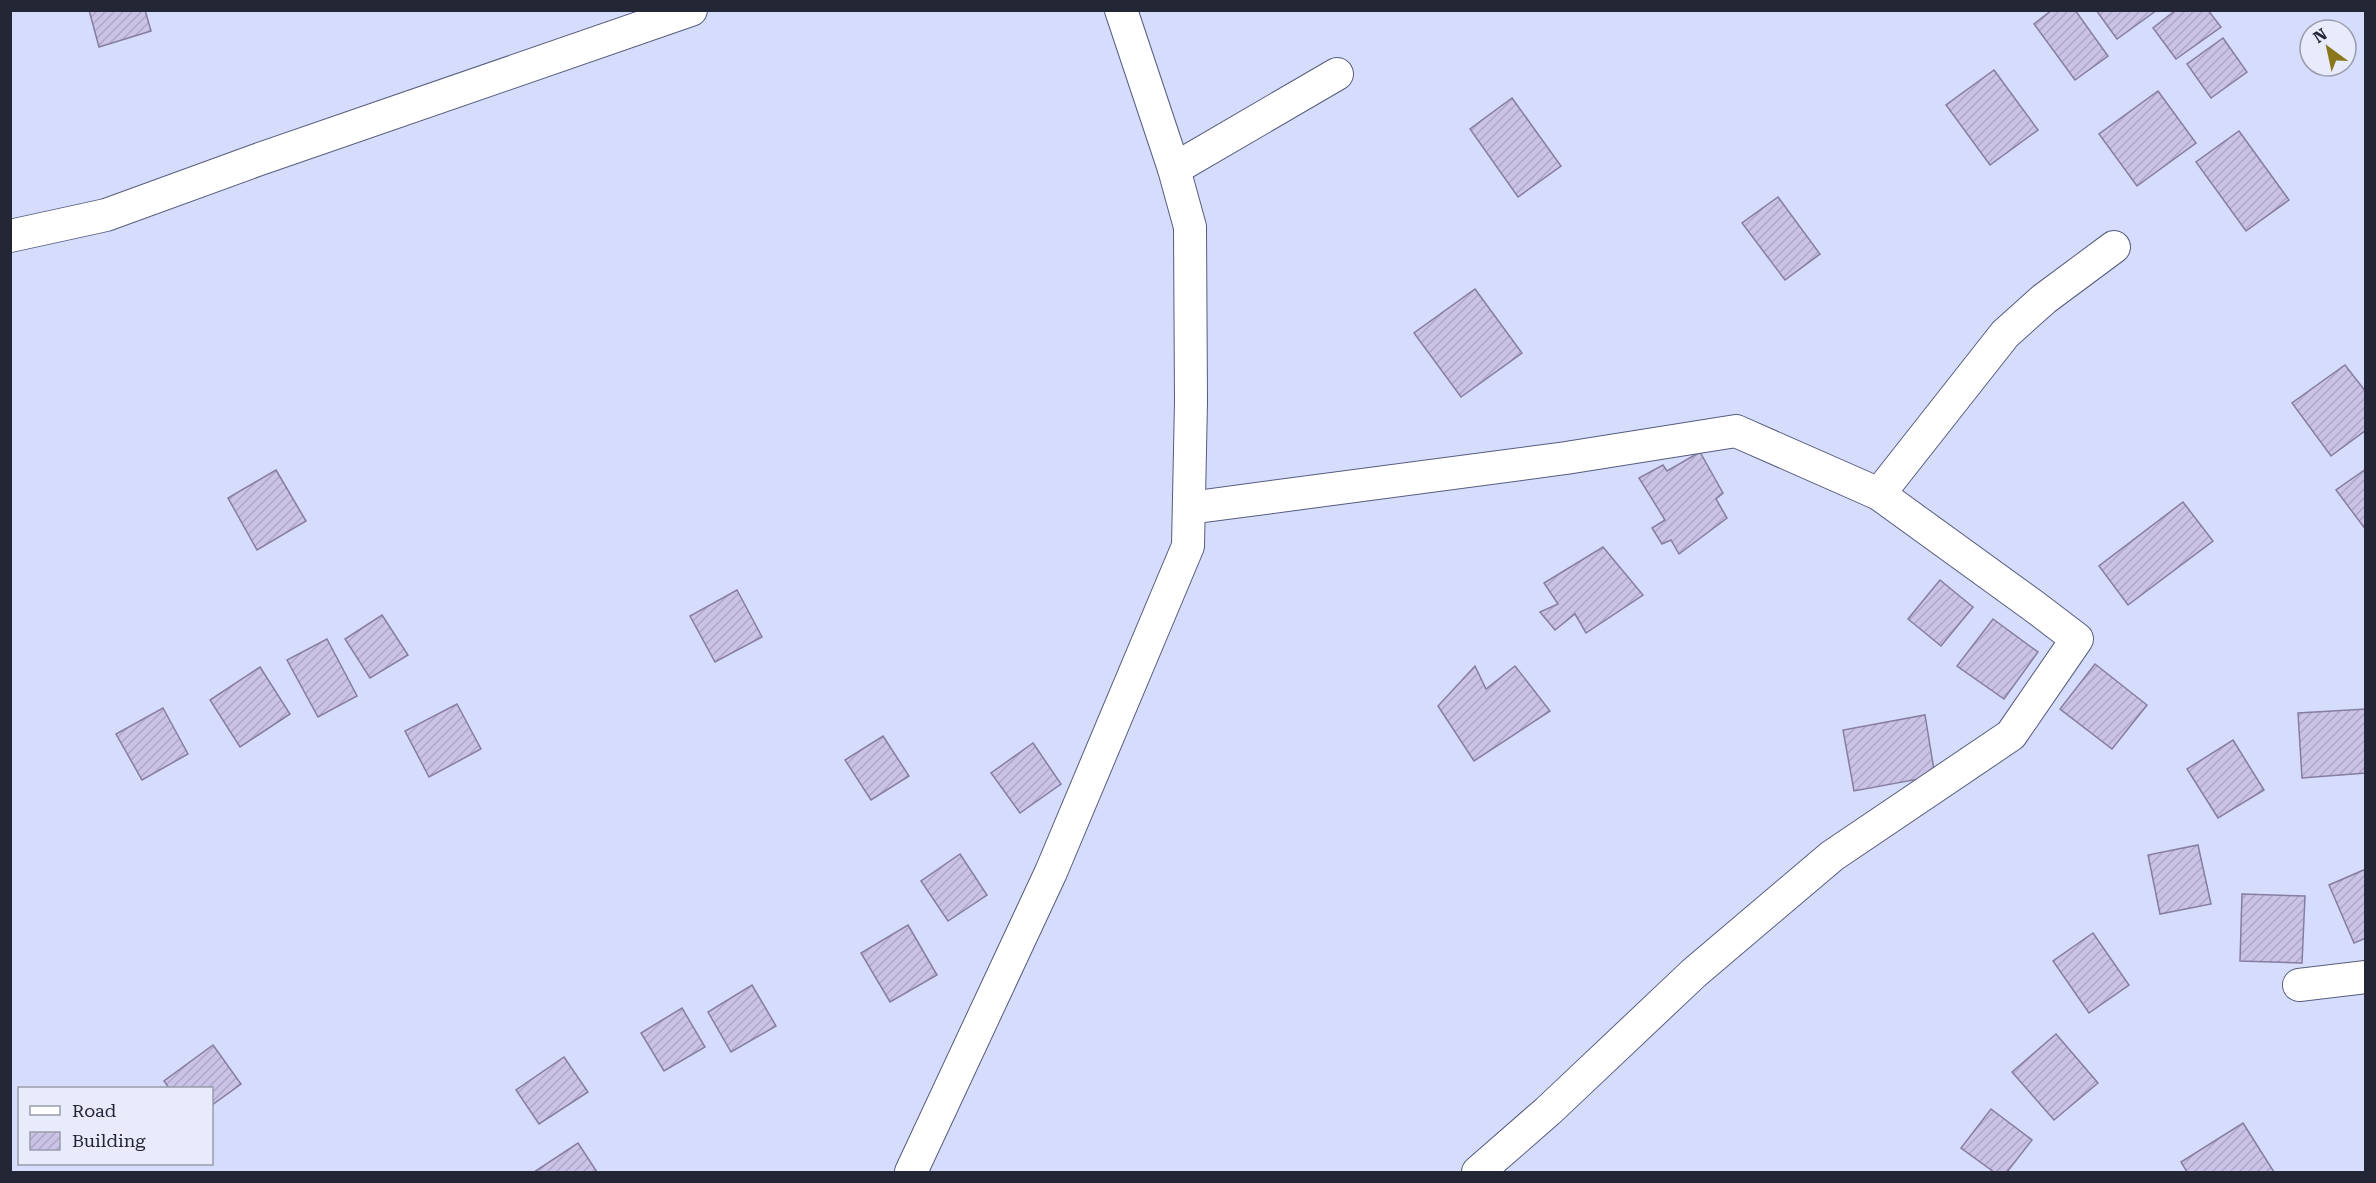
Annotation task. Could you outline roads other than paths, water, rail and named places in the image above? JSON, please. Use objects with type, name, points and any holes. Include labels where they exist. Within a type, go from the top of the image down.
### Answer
[{"type":"street","points":[[10,236],[106,215],[257,160],[691,10]]},
{"type":"street","points":[[911,1173],[1051,872],[1188,546],[1191,402],[1190,227],[1174,169],[1121,10]]},
{"type":"street","points":[[1174,169],[1337,74]]},
{"type":"street","points":[[1879,494],[2005,334],[2044,299],[2114,247]]},
{"type":"street","points":[[1189,508],[1566,459],[1736,431],[1879,494],[2077,639],[2012,735],[1832,856],[1694,973],[1548,1111],[1478,1173]]},
{"type":"street","points":[[2299,985],[2366,976]]}]
